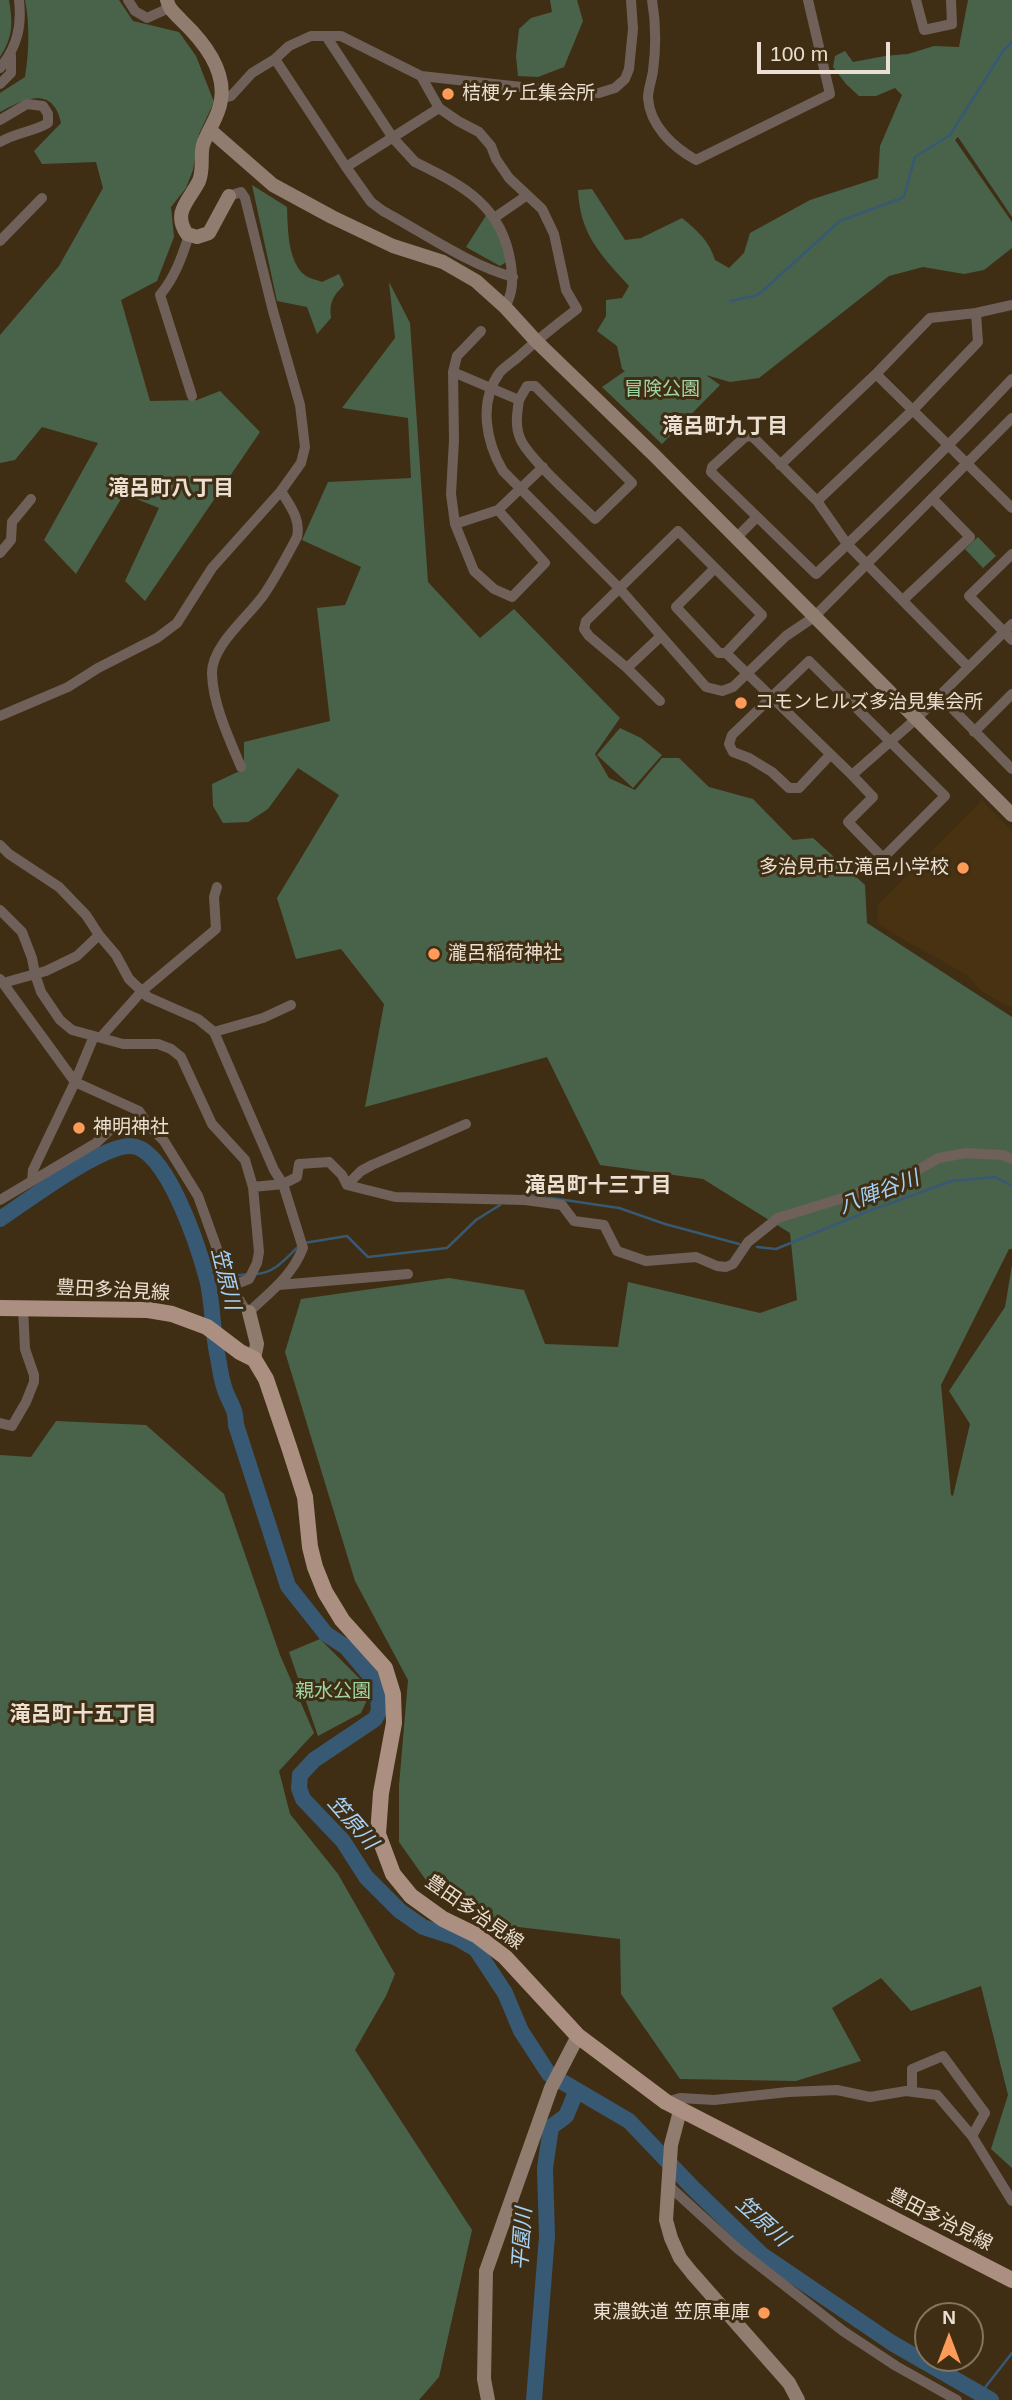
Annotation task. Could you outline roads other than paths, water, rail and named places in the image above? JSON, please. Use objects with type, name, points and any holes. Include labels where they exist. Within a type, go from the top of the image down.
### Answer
[{"type":"main road","name":"豊田多治見線","points":[[0,1308],[148,1310],[181,1316],[206,1327],[247,1356],[266,1379],[304,1497],[310,1547],[325,1592],[342,1620],[386,1668],[393,1694],[394,1723],[381,1793],[378,1834],[394,1874],[411,1896],[443,1919],[477,1935],[505,1957],[579,2036],[666,2102],[1012,2280]]},
{"type":"street","points":[[0,84],[11,73],[11,55],[19,28],[19,0]]},
{"type":"street","points":[[0,716],[68,687],[98,668],[157,638],[177,623],[212,568],[281,491],[301,463],[305,447],[300,405],[245,198],[241,192],[229,196],[209,233],[197,237],[190,235],[183,228],[180,217],[182,206],[199,181],[203,164],[202,146],[217,116],[222,98],[212,55],[168,4],[147,18],[135,11],[128,0]]},
{"type":"street","points":[[222,98],[231,96],[252,73],[275,59],[289,46],[311,36],[341,36],[421,76],[599,93],[615,88],[625,79],[632,57],[631,0]]},
{"type":"street","points":[[652,0],[655,33],[648,97],[654,119],[673,144],[696,160],[831,94],[808,0]]},
{"type":"street","points":[[916,0],[924,30],[952,24],[951,0]]},
{"type":"street","points":[[326,36],[393,138],[415,162],[474,194],[494,218],[509,247],[513,277],[511,296],[505,307]]},
{"type":"street","points":[[0,68],[11,55]]},
{"type":"street","points":[[275,59],[345,167],[372,202],[383,211],[497,273],[513,277]]},
{"type":"street","points":[[421,76],[439,107],[479,132],[491,146],[501,168],[526,196],[542,209],[560,254],[566,290],[577,309],[500,372],[492,388],[486,428],[493,453],[503,471],[620,589],[706,687],[722,691],[733,687],[786,636],[814,617],[1012,418]]},
{"type":"street","points":[[0,120],[27,104],[43,106],[48,114],[48,123],[0,142]]},
{"type":"street","points":[[345,167],[439,107]]},
{"type":"street","points":[[210,130],[273,185],[393,246],[443,262],[475,281],[505,307],[1012,815]]},
{"type":"street","points":[[494,218],[526,196]]},
{"type":"street","points":[[0,241],[42,198]]},
{"type":"street","points":[[190,235],[179,267],[160,295],[192,396]]},
{"type":"street","points":[[780,466],[930,318],[1012,306]]},
{"type":"street","points":[[817,501],[914,409],[978,342],[976,313]]},
{"type":"street","points":[[481,331],[457,356],[453,372],[454,440],[451,494],[455,524],[474,571],[494,589],[512,597],[545,564],[498,510]]},
{"type":"street","points":[[453,372],[519,400]]},
{"type":"street","points":[[876,374],[914,409],[966,464],[1010,501]]},
{"type":"street","points":[[968,667],[847,544],[817,501],[752,436],[745,436],[712,467],[711,472],[816,574],[847,544],[949,445],[1012,379]]},
{"type":"street","points":[[527,386],[535,386],[632,483],[595,519],[530,454],[520,440],[516,420],[519,400],[527,386]]},
{"type":"street","points":[[455,524],[498,510],[543,467]]},
{"type":"street","points":[[241,767],[223,723],[212,671],[229,636],[264,596],[297,537],[299,527],[295,513],[281,491]]},
{"type":"street","points":[[903,600],[970,537],[932,498]]},
{"type":"street","points":[[0,553],[10,540],[12,522],[31,499]]},
{"type":"street","points":[[736,538],[757,517]]},
{"type":"street","points":[[660,701],[584,629],[586,621],[678,531],[762,615],[726,653]]},
{"type":"street","points":[[852,775],[916,719],[968,667],[1010,632],[969,596],[1012,554]]},
{"type":"street","points":[[715,568],[676,607],[719,653],[726,653],[769,697],[852,775],[873,797],[848,822],[883,858],[945,796],[809,661],[769,697],[733,735],[729,744],[733,752],[772,772],[789,788],[799,788],[830,755]]},
{"type":"street","points":[[627,668],[661,636]]},
{"type":"street","points":[[974,732],[1012,694]]},
{"type":"street","points":[[940,696],[1012,769]]},
{"type":"street","points":[[0,845],[9,854],[59,887],[86,915],[116,955],[129,979],[148,997],[198,1019],[214,1032],[274,1170],[283,1184],[302,1243],[296,1265],[279,1285],[249,1312]]},
{"type":"street","points":[[32,1181],[33,1170],[47,1137],[97,1036],[142,991],[216,929],[214,897],[217,887]]},
{"type":"street","points":[[0,909],[22,932],[41,992],[60,1020],[72,1030],[123,1044],[159,1044],[171,1049],[181,1057],[212,1124],[245,1160],[253,1187],[259,1252],[249,1279],[229,1280]]},
{"type":"street","points":[[99,935],[77,956],[34,974],[1,981],[75,1082],[139,1111],[169,1148],[198,1196],[229,1280],[249,1312],[257,1344],[247,1356]]},
{"type":"street","points":[[214,1032],[263,1018],[291,1005]]},
{"type":"street","points":[[347,1185],[361,1171],[372,1165],[466,1124]]},
{"type":"street","points":[[0,1200],[96,1143],[112,1128],[138,1129],[149,1126]]},
{"type":"street","points":[[347,1185],[395,1196],[525,1200],[562,1205],[575,1221],[604,1225],[617,1251],[646,1261],[695,1257],[726,1267],[733,1264],[748,1242],[778,1218],[898,1181],[939,1158],[966,1153],[1003,1155],[1012,1159]]},
{"type":"street","points":[[253,1187],[283,1184],[297,1177],[299,1164],[329,1162],[342,1175],[347,1185]]},
{"type":"street","points":[[279,1285],[408,1274]]},
{"type":"street","points":[[0,1423],[12,1426],[16,1422],[34,1382],[25,1349],[23,1308]]},
{"type":"street","points":[[488,2400],[484,2379],[486,2271],[551,2088],[579,2036]]},
{"type":"street","points":[[912,2091],[912,2069],[943,2056],[985,2113],[972,2136]]},
{"type":"street","points":[[666,2102],[680,2098],[714,2100],[837,2090],[870,2097],[912,2091],[937,2095],[972,2136],[1012,2201]]},
{"type":"street","points":[[680,2110],[671,2146],[668,2186],[666,2220],[671,2238],[680,2258],[789,2383],[798,2400]]},
{"type":"street","points":[[668,2186],[738,2249],[843,2331],[895,2366],[957,2400]]},
{"type":"waterway","points":[[730,301],[758,295],[840,221],[904,197],[915,157],[950,135],[1003,51],[1012,42]]},
{"type":"waterway","name":"笠原川","points":[[0,1219],[83,1164],[117,1148],[130,1146],[143,1150],[156,1162],[179,1201],[203,1265],[209,1288],[223,1385],[234,1412],[288,1586],[326,1634],[346,1647],[374,1680],[379,1711],[375,1719],[314,1760],[300,1775],[299,1788],[303,1799],[343,1841],[366,1877],[400,1911],[423,1927],[457,1938],[476,1949],[505,1993],[521,2031],[549,2074],[629,2121],[761,2254],[892,2343],[991,2400]]},
{"type":"waterway","name":"八陣谷川","points":[[757,1247],[776,1249],[952,1181],[995,1177],[1012,1186]]},
{"type":"waterway","name":"八陣谷川","points":[[524,1194],[619,1208],[665,1224],[739,1244]]},
{"type":"waterway","name":"八陣谷川","points":[[304,1243],[347,1236],[368,1257],[447,1248],[476,1220],[500,1205]]},
{"type":"waterway","name":"八陣谷川","points":[[256,1274],[275,1268],[299,1246]]},
{"type":"waterway","name":"八陣谷川","points":[[231,1276],[249,1274]]},
{"type":"waterway","name":"八陣谷川","points":[[207,1280],[225,1277]]},
{"type":"waterway","name":"平園川","points":[[534,2400],[547,2236],[545,2168],[551,2127],[566,2116],[577,2090]]},
{"type":"waterway","points":[[980,2394],[1012,2353]]},
{"type":"place","name":"桔梗ヶ丘集会所","points":[[448,94]]},
{"type":"place","name":"コモンヒルズ多治見集会所","points":[[741,703]]},
{"type":"place","name":"多治見市立滝呂小学校","points":[[963,868]]},
{"type":"place","name":"瀧呂稲荷神社","points":[[434,954]]},
{"type":"place","name":"神明神社","points":[[79,1128]]},
{"type":"place","name":"東濃鉄道 笠原車庫","points":[[764,2313]]},
{"type":"district","name":"滝呂町九丁目","points":[[725,427]]},
{"type":"district","name":"滝呂町八丁目","points":[[171,489]]},
{"type":"district","name":"滝呂町十三丁目","points":[[598,1186]]},
{"type":"district","name":"滝呂町十五丁目","points":[[83,1715]]},
{"type":"park label","name":"冒険公園","points":[[662,390]]},
{"type":"park label","name":"親水公園","points":[[333,1692]]}]
